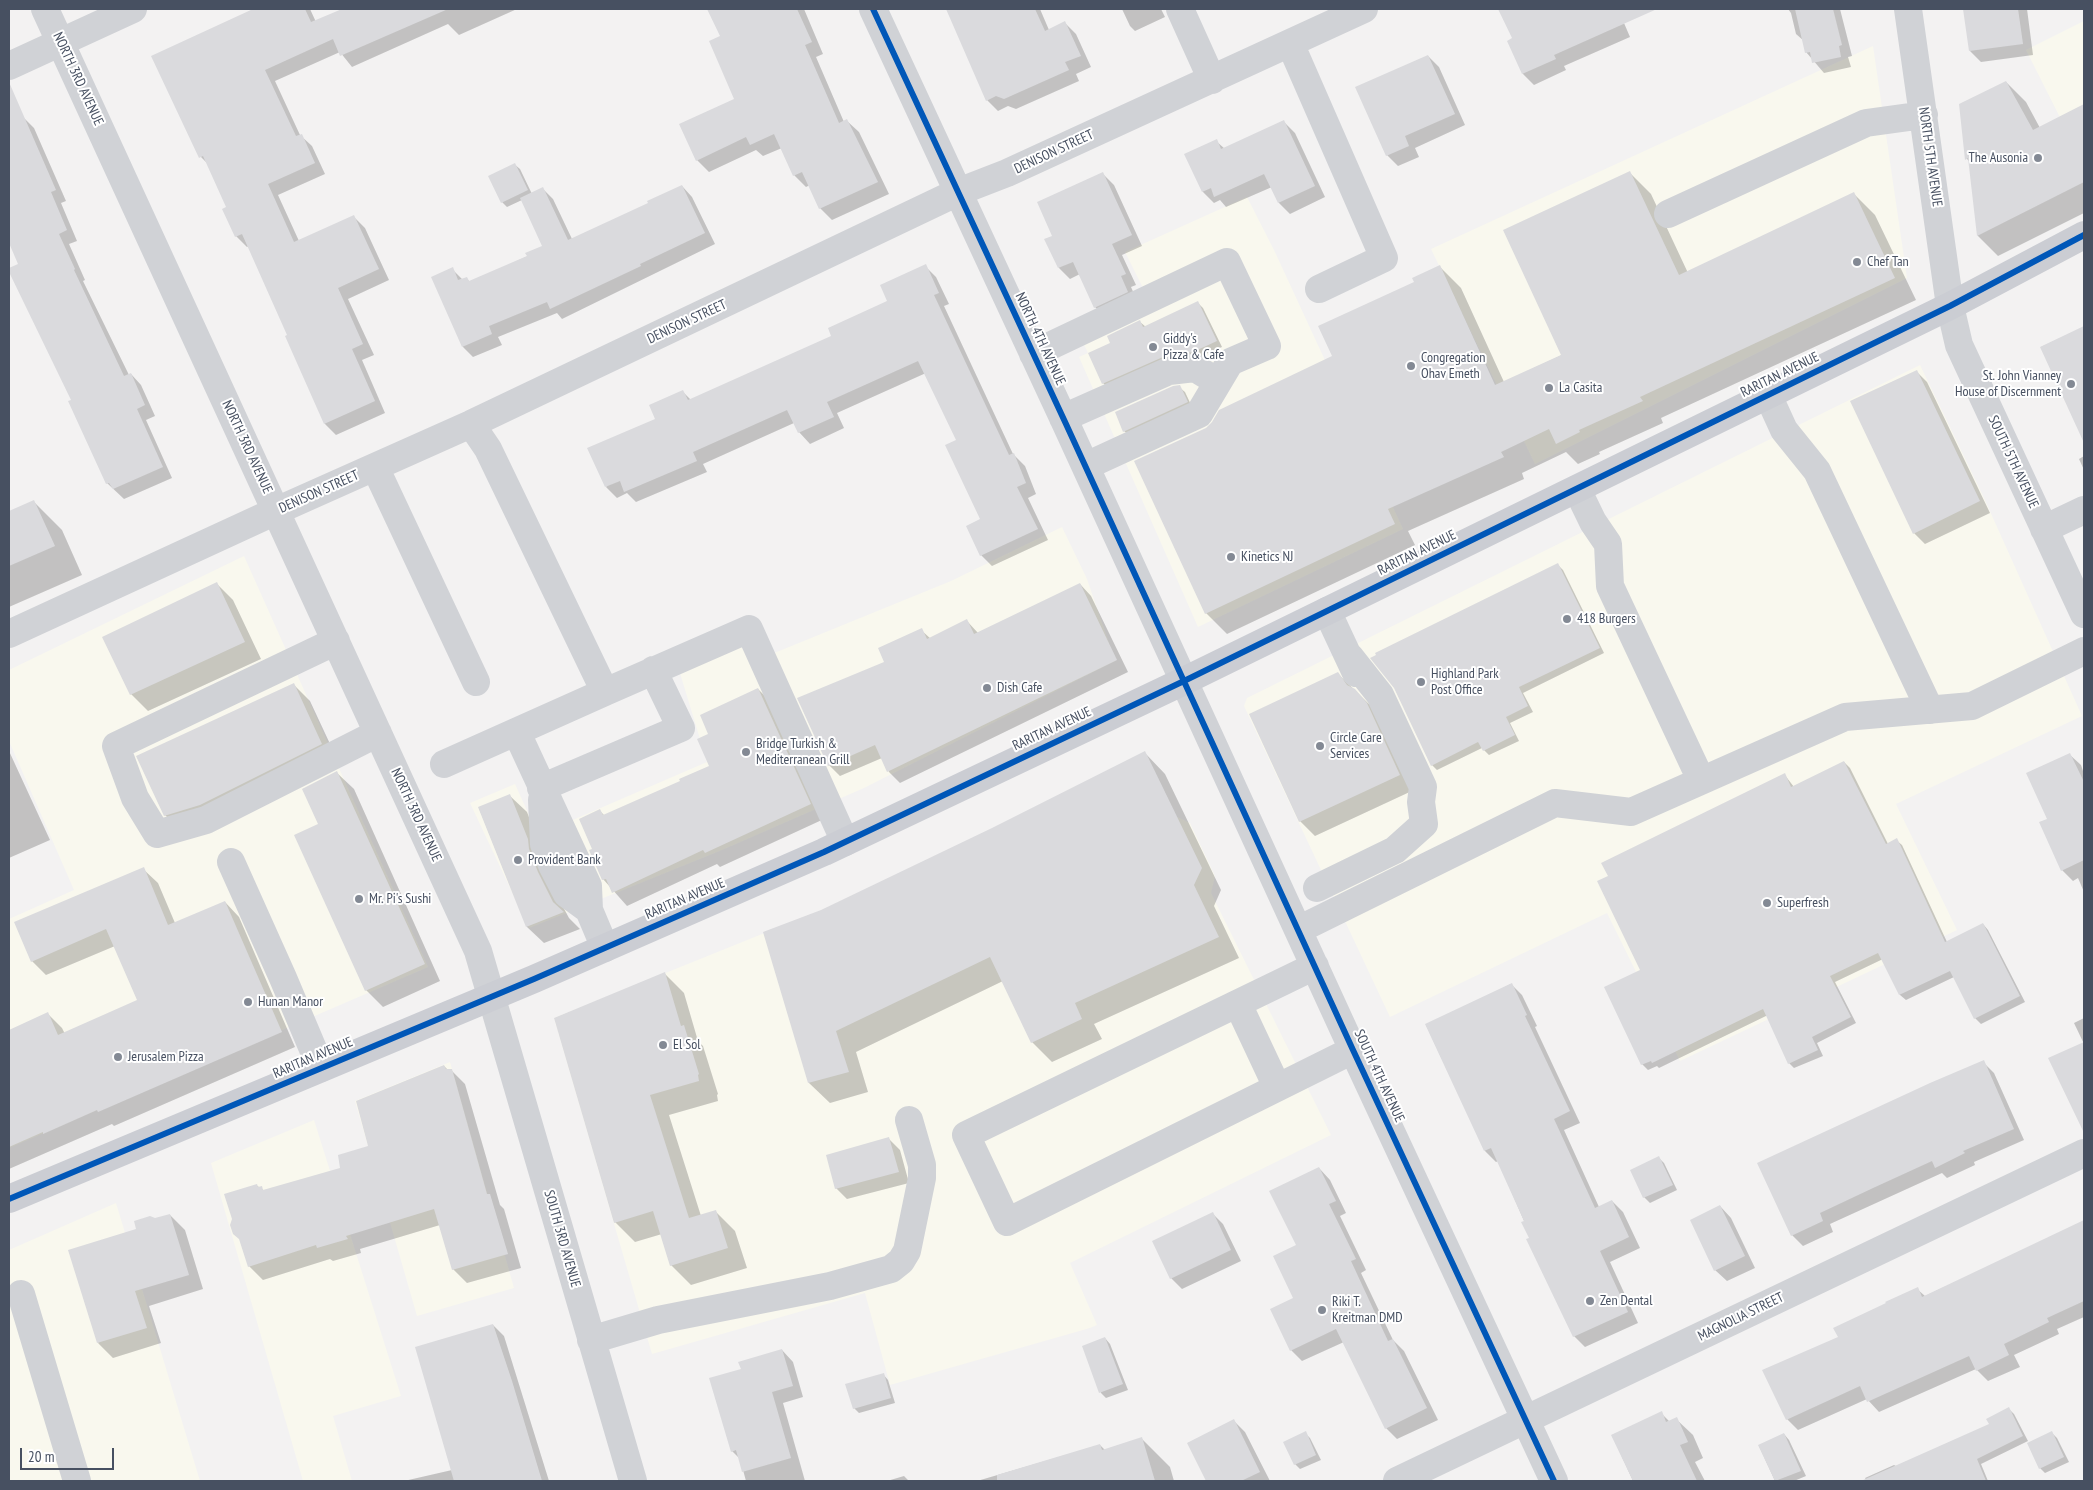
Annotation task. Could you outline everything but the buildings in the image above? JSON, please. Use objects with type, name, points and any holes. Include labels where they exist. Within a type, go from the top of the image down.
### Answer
[{"type":"main road","name":"RARITAN AVENUE","points":[[9,1199],[605,948],[845,842],[1184,681],[1577,489],[1950,306],[2084,235]]},
{"type":"street","name":"NORTH 3RD AVENUE","points":[[45,9],[478,951],[490,997]]},
{"type":"street","points":[[9,66],[133,9]]},
{"type":"street","name":"NORTH 4TH AVENUE","points":[[873,9],[1184,681]]},
{"type":"street","points":[[1180,9],[1212,80]]},
{"type":"street","name":"DENISON STREET","points":[[9,634],[471,424],[958,192],[1007,173],[1364,9]]},
{"type":"street","name":"NORTH 5TH AVENUE","points":[[1908,9],[1950,306]]},
{"type":"street","points":[[1290,43],[1384,258],[1319,289]]},
{"type":"street","points":[[1668,214],[1866,123],[1924,115]]},
{"type":"street","points":[[1033,354],[1227,262],[1267,346],[1230,362],[1199,414],[1086,466]]},
{"type":"street","name":"SOUTH 5TH AVENUE","points":[[1950,306],[1959,345],[2044,529],[2076,576],[2084,614]]},
{"type":"street","points":[[1063,418],[1168,371],[1195,368],[1218,382]]},
{"type":"street","points":[[1768,395],[1784,430],[1817,471],[1930,710]]},
{"type":"street","points":[[471,424],[492,456],[605,692]]},
{"type":"street","points":[[375,467],[476,682]]},
{"type":"street","points":[[1577,489],[1593,522],[1608,544],[1610,586],[1700,780]]},
{"type":"street","points":[[2044,529],[2084,510]]},
{"type":"street","points":[[1317,888],[1395,850],[1424,824],[1421,802],[1423,787],[1400,735],[1380,695],[1350,657],[1327,611]]},
{"type":"street","points":[[444,764],[748,629],[845,842]]},
{"type":"street","points":[[336,641],[116,746],[135,798],[157,834],[206,820],[378,733]]},
{"type":"street","points":[[1298,930],[1555,803],[1631,812],[1846,717],[1972,706],[2084,651]]},
{"type":"street","points":[[541,788],[681,728],[653,670]]},
{"type":"street","name":"SOUTH 4TH AVENUE","points":[[1184,681],[1353,1050],[1554,1481]]},
{"type":"street","points":[[517,733],[541,788],[544,844],[552,865],[567,894],[589,910],[605,948]]},
{"type":"street","points":[[231,862],[283,978],[320,1068]]},
{"type":"street","points":[[1315,966],[966,1135],[1007,1222],[1353,1050]]},
{"type":"street","name":"SOUTH 3RD AVENUE","points":[[490,997],[633,1481]]},
{"type":"street","points":[[1238,1004],[1277,1087]]},
{"type":"street","points":[[591,1340],[658,1320],[830,1286],[892,1269],[901,1261],[906,1251],[922,1178],[922,1165],[909,1120]]},
{"type":"street","name":"MAGNOLIA STREET","points":[[1397,1481],[2084,1153]]},
{"type":"street","points":[[21,1294],[77,1481]]},
{"type":"shaded area","points":[[2084,21],[2084,165],[2026,50]]},
{"type":"shaded area","points":[[1873,46],[1907,278],[1535,464],[1431,249]]},
{"type":"shaded area","points":[[1247,197],[1274,250],[1403,529],[1198,627],[1079,357],[1088,353],[1073,321],[1143,288],[1125,252]]},
{"type":"shaded area","points":[[1920,365],[1984,498],[2082,716],[1896,804],[1957,930],[1680,1061],[1607,913],[1390,1017],[1244,706],[1247,698]]},
{"type":"shaded area","points":[[1062,527],[1087,579],[1115,661],[864,788],[722,850],[529,928],[470,803],[515,784],[538,835],[707,762],[676,660],[749,629],[762,658],[951,581]]},
{"type":"shaded area","points":[[244,556],[428,967],[9,1148],[9,919],[74,890],[9,741],[9,670]]},
{"type":"shaded area","points":[[1177,817],[1190,823],[1215,876],[1211,893],[1331,1135],[1070,1263],[1097,1325],[1090,1328],[890,1385],[865,1293],[652,1354],[554,1018],[824,909],[984,833]]},
{"type":"shaded area","points":[[450,1062],[514,1288],[417,1316],[355,1101]]},
{"type":"shaded area","points":[[314,1120],[401,1396],[333,1416],[352,1481],[303,1481],[211,1163]]},
{"type":"shaded area","points":[[116,1203],[200,1481],[9,1481],[9,1250]]},
{"type":"cycle path","points":[[873,9],[1554,1481]]},
{"type":"cycle path","points":[[9,1199],[534,979],[824,852],[1184,681],[1950,306],[2084,235]]},
{"type":"place","name":"The Ausonia","points":[[2038,158]]},
{"type":"place","name":"Chef Tan","points":[[1857,262]]},
{"type":"place","name":"Giddy's Pizza & Cafe","points":[[1153,347]]},
{"type":"place","name":"Congregation Ohav Emeth","points":[[1411,366]]},
{"type":"place","name":"St. John Vianney House of Discernment","points":[[2071,384]]},
{"type":"place","name":"La Casita","points":[[1549,388]]},
{"type":"place","name":"Kinetics NJ","points":[[1231,557]]},
{"type":"place","name":"418 Burgers","points":[[1567,619]]},
{"type":"place","name":"Highland Park Post Office","points":[[1421,682]]},
{"type":"place","name":"Dish Cafe","points":[[987,688]]},
{"type":"place","name":"Circle Care Services","points":[[1320,746]]},
{"type":"place","name":"Bridge Turkish & Mediterranean Grill","points":[[746,752]]},
{"type":"place","name":"Provident Bank","points":[[518,860]]},
{"type":"place","name":"Mr. Pi's Sushi","points":[[359,899]]},
{"type":"place","name":"Superfresh","points":[[1767,903]]},
{"type":"place","name":"Hunan Manor","points":[[248,1002]]},
{"type":"place","name":"El Sol","points":[[663,1045]]},
{"type":"place","name":"Jerusalem Pizza","points":[[118,1057]]},
{"type":"place","name":"Zen Dental","points":[[1590,1301]]},
{"type":"place","name":"Riki T. Kreitman DMD","points":[[1322,1310]]}]
